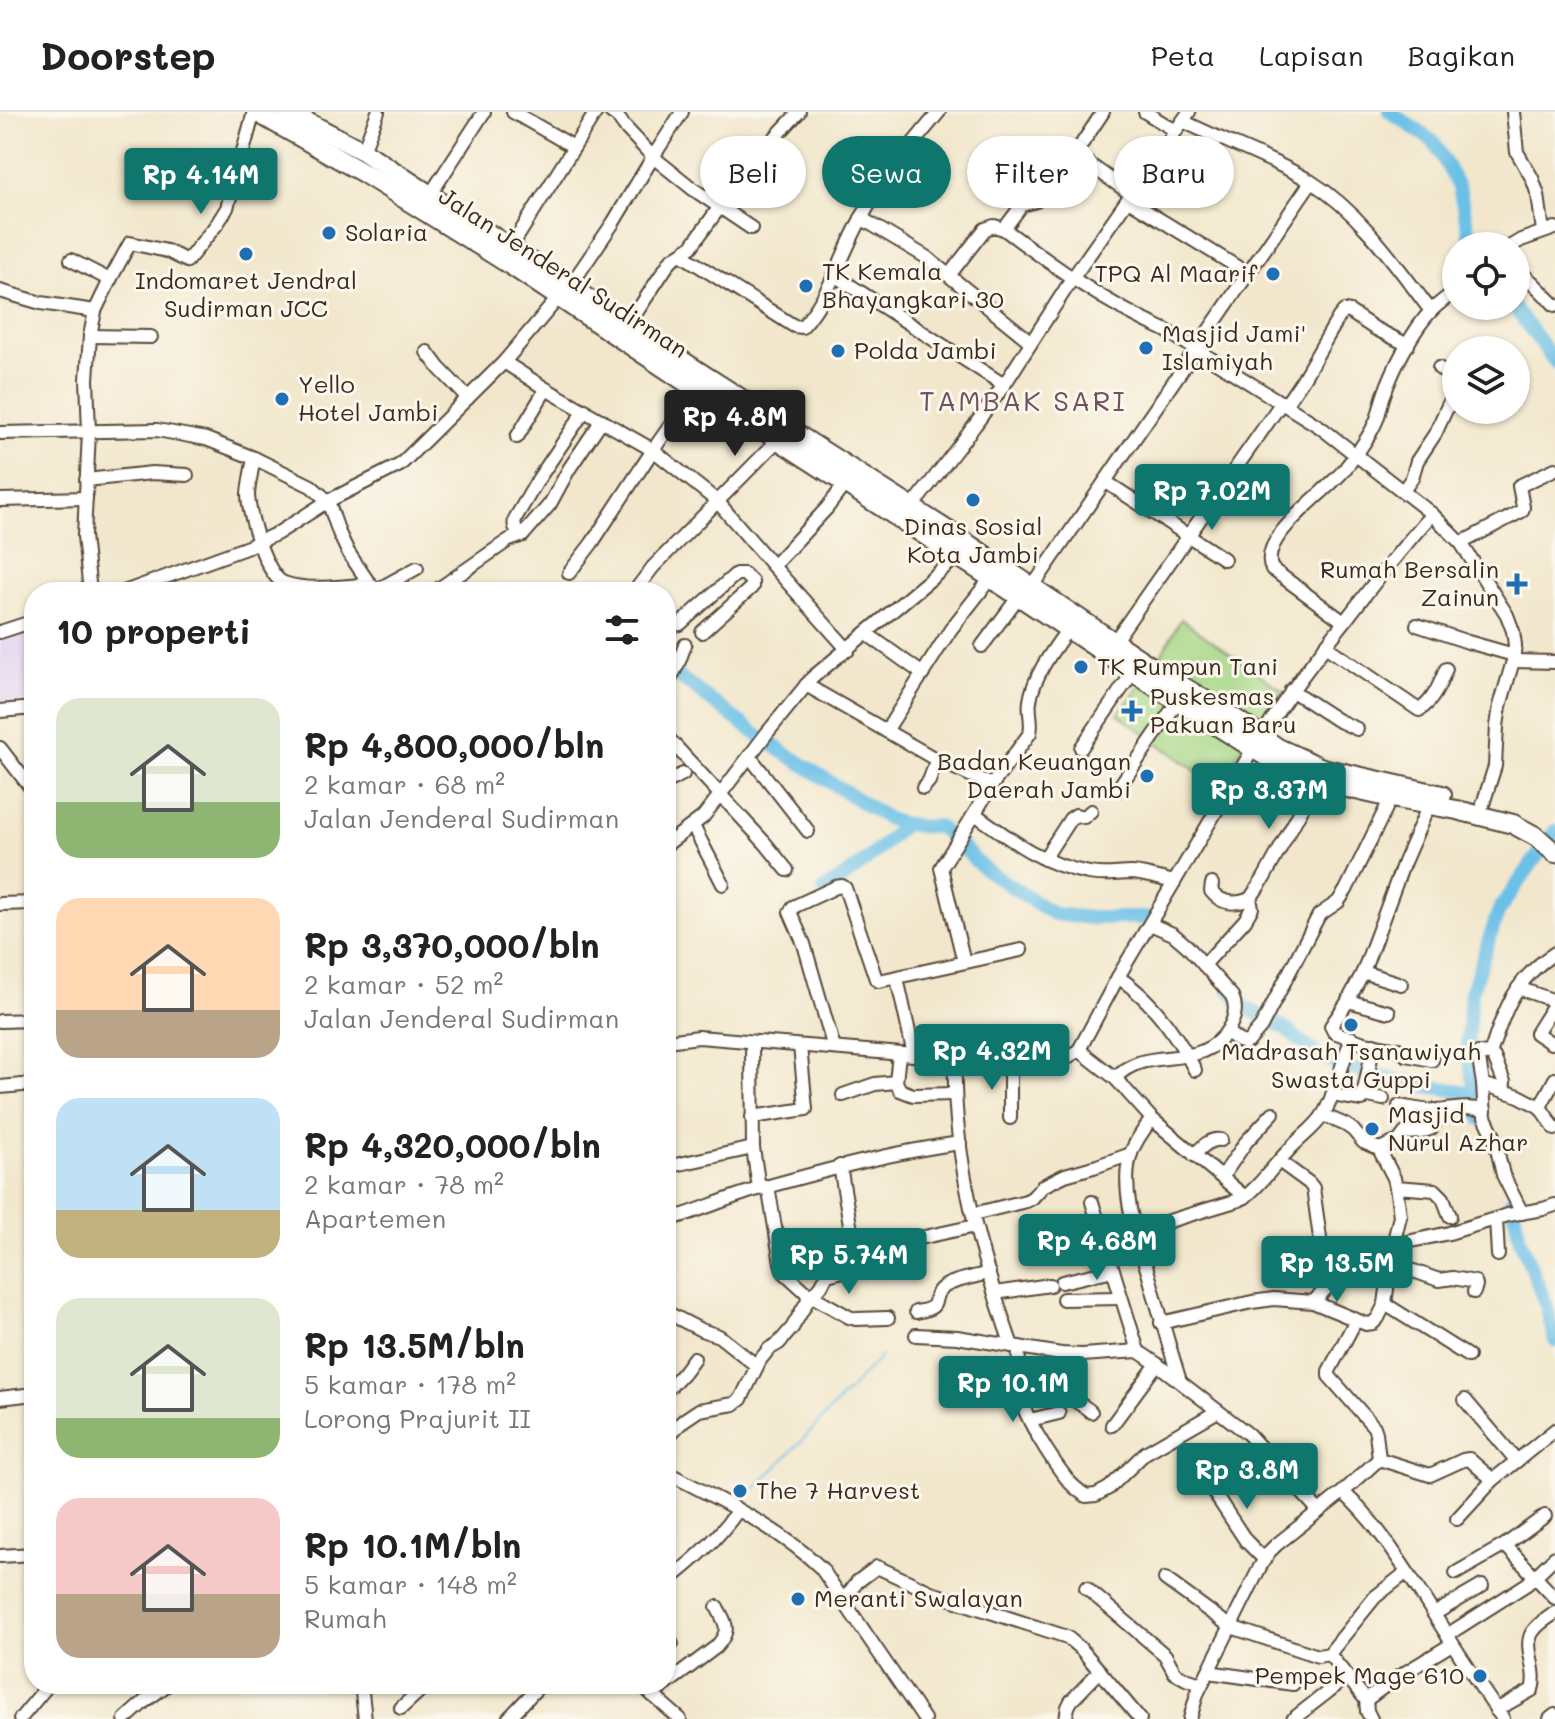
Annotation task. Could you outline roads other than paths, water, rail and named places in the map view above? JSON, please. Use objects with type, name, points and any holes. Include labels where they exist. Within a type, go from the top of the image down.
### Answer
[{"type":"highway","name":"Jalan Jenderal Sudirman","points":[[255,112],[564,292],[772,430],[870,490],[957,557],[991,578],[1026,591],[1114,642],[1174,693]]},
{"type":"highway","name":"Jalan Jenderal Sudirman","points":[[288,112],[363,151],[511,247],[564,292],[628,325],[696,389],[772,430],[845,484],[870,490],[912,507],[1026,591],[1068,629],[1133,672],[1174,693],[1257,744],[1281,766],[1317,781],[1391,798],[1429,805],[1483,804],[1519,815],[1549,842]]},
{"type":"highway","name":"Jalan Jenderal Sudirman","points":[[1257,744],[1322,768],[1458,804],[1513,824],[1549,842]]},
{"type":"street","points":[[89,582],[84,536],[89,432],[87,379],[95,311],[130,243],[167,251],[187,261],[217,224],[227,208],[255,112]]},
{"type":"street","points":[[363,151],[378,112]]},
{"type":"street","points":[[430,195],[484,112]]},
{"type":"street","points":[[513,112],[574,147]]},
{"type":"street","points":[[511,247],[596,112]]},
{"type":"street","points":[[611,112],[653,157],[700,193]]},
{"type":"street","points":[[151,582],[259,542],[328,501],[400,465],[504,362],[564,292],[608,231],[682,112]]},
{"type":"street","points":[[777,136],[799,112]]},
{"type":"street","points":[[682,255],[797,327],[804,325],[882,183],[939,112]]},
{"type":"street","points":[[1087,136],[1103,112]]},
{"type":"street","points":[[1145,112],[1183,121],[1311,182],[1357,221],[1431,311]]},
{"type":"street","points":[[1513,112],[1517,152],[1532,178],[1549,230],[1530,237]]},
{"type":"street","points":[[1098,172],[1114,184]]},
{"type":"street","points":[[982,646],[1106,482],[1311,182]]},
{"type":"street","points":[[628,325],[671,260],[691,247],[719,208],[751,228]]},
{"type":"street","points":[[1004,229],[1020,208]]},
{"type":"street","points":[[912,507],[1004,385],[1122,208]]},
{"type":"street","points":[[1147,208],[1247,273]]},
{"type":"street","points":[[861,218],[950,274],[1031,342]]},
{"type":"street","points":[[950,274],[985,229],[994,226],[1004,229],[1072,279],[1165,330],[1284,403],[1432,514],[1461,543],[1507,615],[1513,631],[1514,658],[1500,706],[1495,766],[1483,804]]},
{"type":"street","points":[[71,260],[110,280]]},
{"type":"street","points":[[834,275],[1004,385]]},
{"type":"street","points":[[1530,280],[1555,305]]},
{"type":"street","points":[[0,291],[41,303],[95,311]]},
{"type":"street","points":[[1344,622],[1272,569],[1268,559],[1284,530],[1334,481],[1370,434],[1384,395],[1408,345],[1431,311],[1442,302]]},
{"type":"street","points":[[1114,642],[1187,535],[1303,379],[1344,311],[1408,345]]},
{"type":"street","points":[[90,336],[151,337]]},
{"type":"street","points":[[427,352],[468,398]]},
{"type":"street","points":[[504,362],[653,450],[717,501],[848,650]]},
{"type":"street","points":[[517,437],[546,389]]},
{"type":"street","points":[[569,573],[696,389]]},
{"type":"street","points":[[523,535],[515,528],[516,517],[585,410]]},
{"type":"street","points":[[1403,491],[1442,419]]},
{"type":"street","points":[[449,582],[508,541],[523,535],[550,504],[602,420]]},
{"type":"street","points":[[0,433],[157,430],[206,439],[254,458],[311,486],[328,501],[348,552],[368,582]]},
{"type":"street","points":[[642,582],[717,501],[772,430]]},
{"type":"street","points":[[254,458],[248,494],[259,542],[275,577],[282,582]]},
{"type":"street","points":[[1461,543],[1522,511],[1519,486],[1555,469]]},
{"type":"street","points":[[86,480],[152,473],[187,475]]},
{"type":"street","points":[[1106,482],[1224,559]]},
{"type":"street","points":[[773,566],[845,484]]},
{"type":"street","points":[[0,500],[86,498]]},
{"type":"street","points":[[676,1039],[691,1037],[834,1048],[1022,1067],[1047,1066],[1070,1057],[1079,1050],[1118,977],[1291,690],[1432,514]]},
{"type":"street","points":[[676,838],[703,817],[806,685],[957,557]]},
{"type":"street","points":[[388,582],[417,568]]},
{"type":"street","points":[[676,625],[736,574],[744,574],[752,582],[752,587],[702,632]]},
{"type":"street","points":[[886,731],[951,629],[991,578]]},
{"type":"street","points":[[0,632],[24,624]]},
{"type":"street","points":[[1417,625],[1514,658],[1555,662]]},
{"type":"street","points":[[964,962],[942,866],[992,785],[1030,733],[1029,703],[1034,685],[1068,629]]},
{"type":"street","points":[[867,634],[923,674]]},
{"type":"street","points":[[676,668],[685,645]]},
{"type":"street","points":[[1325,646],[1419,710],[1437,691],[1446,669]]},
{"type":"street","points":[[1081,748],[1133,672]]},
{"type":"street","points":[[806,685],[937,760],[992,785]]},
{"type":"street","points":[[1291,690],[1337,720],[1357,729]]},
{"type":"street","points":[[1117,790],[1174,693]]},
{"type":"street","points":[[0,711],[24,709]]},
{"type":"street","points":[[676,747],[787,870]]},
{"type":"street","points":[[0,748],[24,779]]},
{"type":"street","points":[[754,752],[808,831]]},
{"type":"street","points":[[923,788],[937,760]]},
{"type":"street","points":[[676,777],[683,774]]},
{"type":"street","points":[[1212,884],[1211,891],[1216,898],[1225,902],[1250,899],[1317,781]]},
{"type":"street","points":[[1227,1032],[1245,1043],[1261,1027],[1319,915],[1338,902],[1346,890],[1391,798]]},
{"type":"street","points":[[1429,805],[1363,972],[1330,1028],[1352,1038],[1398,1049],[1406,1055],[1432,1060]]},
{"type":"street","points":[[1044,859],[1070,819],[1074,816],[1084,817],[1091,811]]},
{"type":"street","points":[[975,814],[1044,859],[1086,873],[1132,873],[1174,882]]},
{"type":"street","points":[[693,826],[723,884]]},
{"type":"street","points":[[834,1048],[791,908],[844,886],[879,981],[1021,950]]},
{"type":"street","points":[[1206,962],[1245,920],[1252,908],[1250,899]]},
{"type":"street","points":[[0,904],[24,903]]},
{"type":"street","points":[[1115,1078],[1131,1066],[1149,1060],[1202,1051],[1227,1032],[1236,1014],[1235,1000],[1206,962],[1173,934],[1150,924]]},
{"type":"street","points":[[1490,1054],[1503,1013],[1521,984],[1538,964],[1555,953]]},
{"type":"street","points":[[1363,972],[1401,984]]},
{"type":"street","points":[[1118,977],[1163,1020],[1195,1070]]},
{"type":"street","points":[[897,978],[914,1055]]},
{"type":"street","points":[[1521,984],[1555,1002],[1536,1033],[1551,1043],[1555,1042]]},
{"type":"street","points":[[1348,1001],[1389,1012]]},
{"type":"street","points":[[0,1021],[24,1020]]},
{"type":"street","points":[[1136,1231],[1245,1197],[1323,1115],[1352,1038]]},
{"type":"street","points":[[752,1043],[753,1148],[782,1269],[810,1294],[849,1317],[888,1318]]},
{"type":"street","points":[[1332,1095],[1361,1100],[1374,1044]]},
{"type":"street","points":[[752,1117],[806,1109],[800,1046]]},
{"type":"street","points":[[1079,1050],[1115,1078],[1152,1119],[1245,1197]]},
{"type":"street","points":[[1498,1255],[1511,1215],[1494,1136],[1481,1109],[1483,1084],[1478,1053],[1494,1057],[1504,1082],[1503,1090]]},
{"type":"street","points":[[899,1054],[896,1082],[900,1090],[905,1093],[954,1094]]},
{"type":"street","points":[[955,1059],[954,1094],[974,1220],[995,1293],[1016,1346],[1019,1390],[1030,1420],[1069,1481],[1086,1496],[1109,1488],[1160,1442],[1218,1411]]},
{"type":"street","points":[[1010,1065],[1010,1118]]},
{"type":"street","points":[[1540,1107],[1555,1079]]},
{"type":"street","points":[[843,1095],[875,1084],[896,1082]]},
{"type":"street","points":[[1483,1084],[1540,1107],[1555,1129]]},
{"type":"street","points":[[0,1087],[24,1085]]},
{"type":"street","points":[[1363,1095],[1383,1099]]},
{"type":"street","points":[[1399,1106],[1434,1110],[1453,1107],[1481,1109]]},
{"type":"street","points":[[1379,1149],[1399,1141],[1405,1133],[1432,1128],[1434,1110]]},
{"type":"street","points":[[1222,1177],[1246,1142],[1273,1113]]},
{"type":"street","points":[[1161,1323],[1274,1299],[1313,1302],[1366,1324],[1373,1323],[1385,1304],[1400,1216],[1394,1178],[1379,1149],[1363,1142],[1346,1125],[1323,1115]]},
{"type":"street","points":[[1152,1119],[1131,1154],[1127,1179],[1129,1199],[1161,1323],[1180,1381]]},
{"type":"street","points":[[1194,1155],[1210,1142],[1221,1140]]},
{"type":"street","points":[[676,1215],[840,1166],[960,1143]]},
{"type":"street","points":[[676,1165],[753,1148]]},
{"type":"street","points":[[856,1252],[974,1220],[1026,1201],[1043,1186],[1065,1175],[1131,1154]]},
{"type":"street","points":[[1279,1161],[1309,1183],[1315,1194],[1326,1289],[1313,1302]]},
{"type":"street","points":[[676,1428],[699,1410],[738,1402],[766,1352],[777,1346],[792,1328],[810,1294],[821,1286],[827,1275],[858,1267],[840,1166]]},
{"type":"street","points":[[1396,1187],[1435,1190],[1443,1198],[1450,1216]]},
{"type":"street","points":[[1092,1202],[1138,1351],[1258,1443],[1319,1511]]},
{"type":"street","points":[[1393,1245],[1555,1205]]},
{"type":"street","points":[[1390,1265],[1439,1280],[1467,1279],[1475,1282],[1474,1292]]},
{"type":"street","points":[[995,1293],[1113,1270]]},
{"type":"street","points":[[916,1312],[932,1307],[938,1291],[944,1286],[989,1273]]},
{"type":"street","points":[[1063,1299],[1121,1298]]},
{"type":"street","points":[[1385,1304],[1468,1356]]},
{"type":"street","points":[[676,1317],[719,1336],[757,1366]]},
{"type":"street","points":[[1356,1320],[1329,1376],[1374,1427],[1379,1459]]},
{"type":"street","points":[[916,1335],[957,1337],[1061,1354],[1138,1351]]},
{"type":"street","points":[[1061,1354],[1063,1389],[1091,1412]]},
{"type":"street","points":[[676,1379],[694,1358]]},
{"type":"street","points":[[1112,1425],[1157,1364]]},
{"type":"street","points":[[0,1398],[24,1395]]},
{"type":"street","points":[[1465,1400],[1517,1461]]},
{"type":"street","points":[[1030,1420],[1059,1413]]},
{"type":"street","points":[[1457,1519],[1493,1480],[1555,1430]]},
{"type":"street","points":[[1379,1459],[1430,1475],[1469,1459],[1493,1480]]},
{"type":"street","points":[[1190,1719],[1201,1684],[1264,1559],[1276,1545],[1379,1459]]},
{"type":"street","points":[[1235,1462],[1212,1477],[1211,1488],[1246,1541],[1264,1559]]},
{"type":"street","points":[[676,1477],[738,1510],[805,1552],[821,1568],[924,1719]]},
{"type":"street","points":[[1343,1492],[1378,1528],[1499,1714],[1532,1690],[1535,1671],[1528,1643],[1530,1636],[1555,1613]]},
{"type":"street","points":[[676,1574],[724,1532],[738,1510]]},
{"type":"street","points":[[1456,1573],[1505,1545],[1545,1516]]},
{"type":"street","points":[[1505,1545],[1555,1598]]},
{"type":"street","points":[[0,1556],[24,1555]]},
{"type":"street","points":[[1366,1700],[1535,1577],[1555,1557]]},
{"type":"street","points":[[843,1601],[857,1582],[877,1567],[935,1594],[1067,1637],[1082,1650],[1140,1719]]},
{"type":"street","points":[[1165,1579],[1231,1627],[1318,1656],[1329,1654],[1375,1597],[1407,1572]]},
{"type":"street","points":[[1434,1614],[1482,1586]]},
{"type":"street","points":[[1086,1588],[1165,1655],[1175,1673],[1201,1684]]},
{"type":"street","points":[[676,1677],[723,1638],[726,1624],[717,1607]]},
{"type":"street","points":[[1329,1654],[1366,1700],[1371,1719]]},
{"type":"street","points":[[1066,1719],[1071,1701],[1100,1671]]},
{"type":"street","points":[[1208,1672],[1293,1684]]},
{"type":"street","points":[[1293,1719],[1347,1677]]},
{"type":"street","points":[[20,1719],[41,1694]]},
{"type":"street","points":[[125,1719],[155,1694]]},
{"type":"street","points":[[362,1694],[365,1719]]},
{"type":"street","points":[[401,1708],[416,1694]]},
{"type":"street","points":[[508,1719],[532,1694]]},
{"type":"street","points":[[652,1695],[674,1717]]},
{"type":"street","points":[[1550,1719],[1555,1715]]},
{"type":"waterway","points":[[1390,112],[1434,142],[1459,188],[1469,232]]},
{"type":"waterway","points":[[1524,320],[1555,362]]},
{"type":"waterway","points":[[676,674],[760,737],[888,819],[913,826],[938,826],[982,867],[1053,914],[1147,918]]},
{"type":"waterway","points":[[824,889],[856,868],[904,824]]},
{"type":"waterway","points":[[1481,1119],[1467,1048],[1471,993],[1499,910],[1555,831]]},
{"type":"waterway","points":[[1229,989],[1243,1006],[1284,1028],[1322,1058],[1419,1085],[1476,1093]]},
{"type":"waterway","points":[[1511,1201],[1520,1240],[1546,1304],[1555,1341]]},
{"type":"waterway","points":[[786,1527],[740,1503],[881,1356]]},
{"type":"place","name":"Solaria","points":[[329,233]]},
{"type":"place","name":"Indomaret Jendral Sudirman JCC","points":[[246,254]]},
{"type":"place","name":"TPQ Al Maarif","points":[[1273,274]]},
{"type":"place","name":"TK Kemala Bhayangkari 30","points":[[806,286]]},
{"type":"place","name":"Masjid Jami' Islamiyah","points":[[1146,348]]},
{"type":"place","name":"Polda Jambi","points":[[838,351]]},
{"type":"place","name":"Yello Hotel Jambi","points":[[282,399]]},
{"type":"place","name":"Dinas Sosial Kota Jambi","points":[[973,500]]},
{"type":"place","name":"Rumah Bersalin Zainun","points":[[1517,584]]},
{"type":"place","name":"TK Rumpun Tani","points":[[1081,667]]},
{"type":"place","name":"Puskesmas Pakuan Baru","points":[[1132,711]]},
{"type":"place","name":"Badan Keuangan Daerah Jambi","points":[[1147,776]]},
{"type":"place","name":"Madrasah Tsanawiyah Swasta Guppi","points":[[1351,1025]]},
{"type":"place","name":"Masjid Nurul Azhar","points":[[1372,1129]]},
{"type":"place","name":"The 7 Harvest","points":[[740,1491]]},
{"type":"place","name":"Meranti Swalayan","points":[[798,1599]]},
{"type":"place","name":"Pempek Mage 610","points":[[1480,1676]]},
{"type":"district","name":"TAMBAK SARI","points":[[1023,401]]}]
